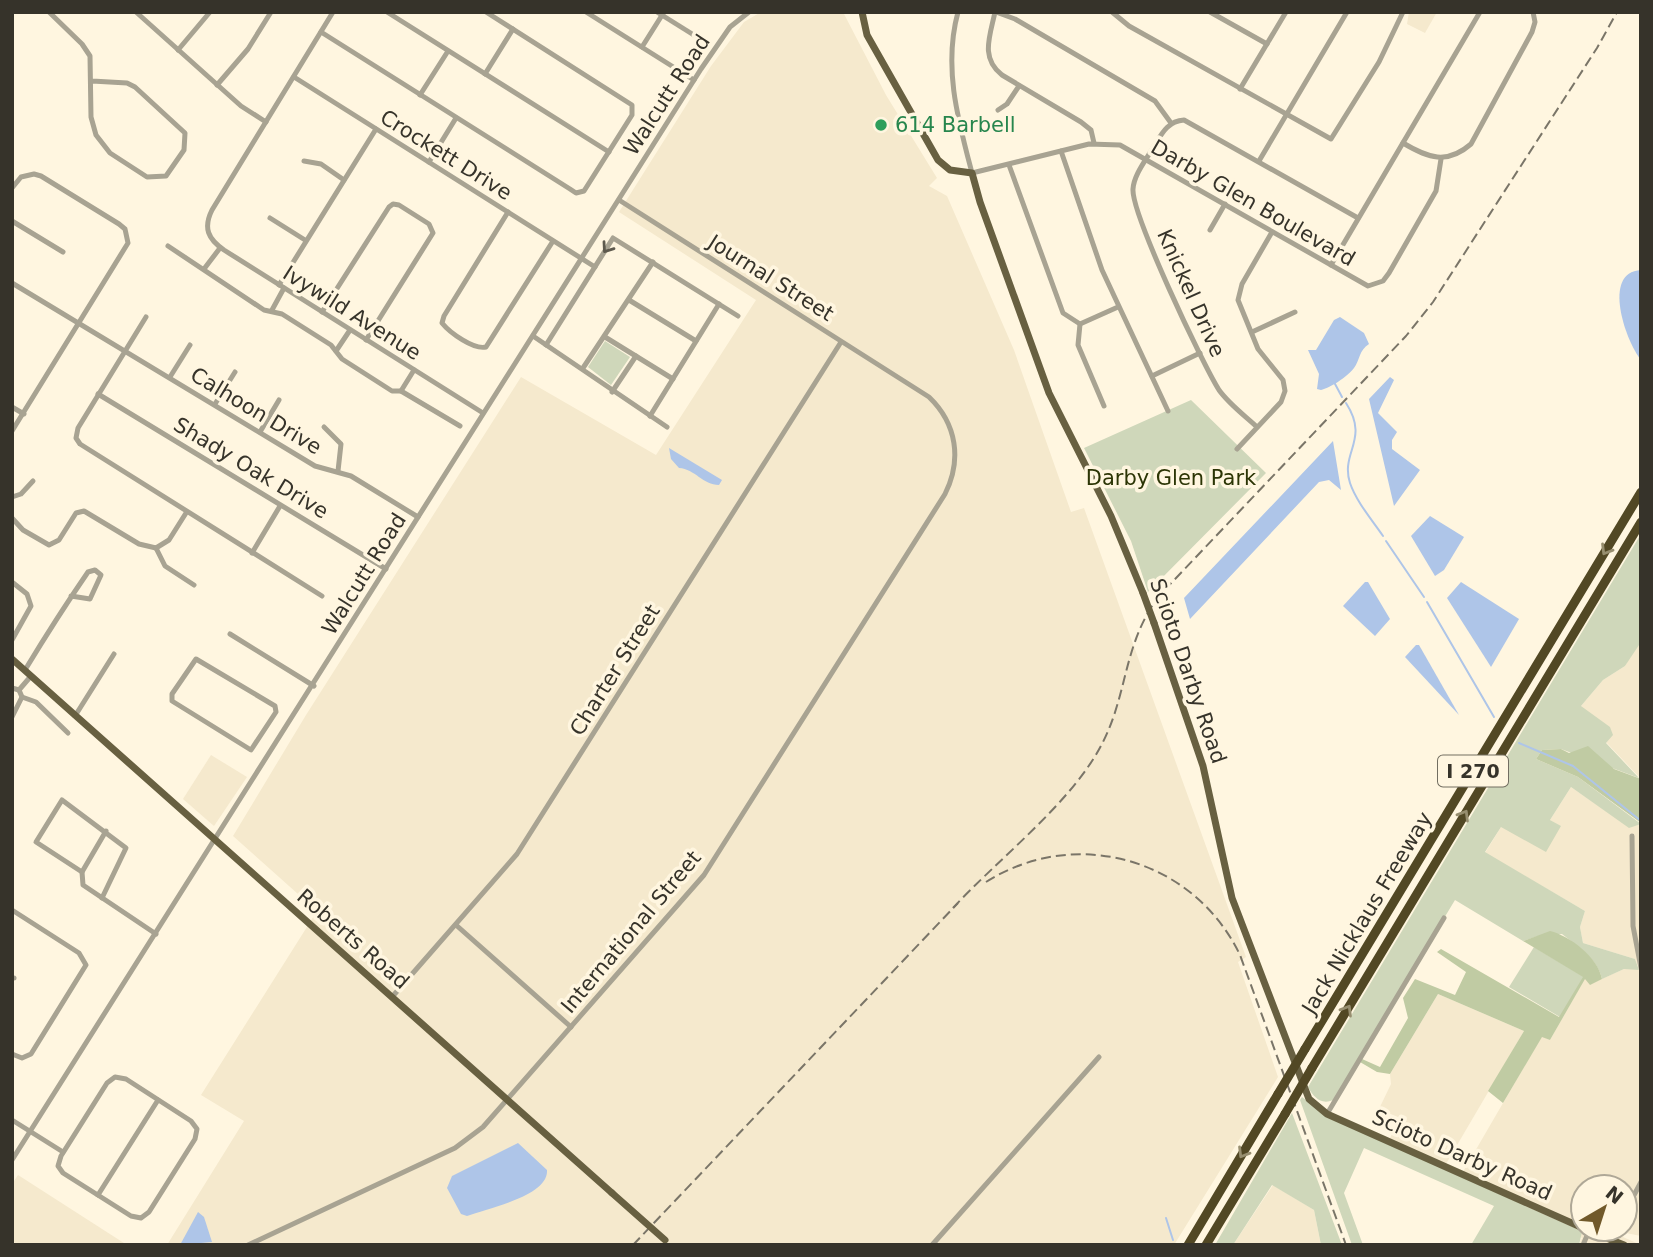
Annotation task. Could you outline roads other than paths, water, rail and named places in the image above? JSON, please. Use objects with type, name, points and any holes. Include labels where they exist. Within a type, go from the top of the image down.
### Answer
[{"type":"highway","name":"Jack Nicklaus Freeway","points":[[1188,1245],[1641,492]]},
{"type":"highway","name":"Jack Nicklaus Freeway","points":[[1206,1245],[1641,522]]},
{"type":"main road","points":[[862,12],[867,35],[939,160],[950,170],[972,173]]},
{"type":"main road","name":"Scioto Darby Road","points":[[972,173],[1049,393],[1111,516],[1154,623],[1203,766],[1232,898],[1302,1086],[1314,1104],[1327,1114],[1569,1222]]},
{"type":"main road","name":"Roberts Road","points":[[12,659],[668,1242]]},
{"type":"street","points":[[49,12],[82,44],[90,57],[91,117],[96,135],[110,153],[153,179],[166,176],[186,142],[179,126],[135,87],[119,82],[92,81]]},
{"type":"street","points":[[136,12],[241,106],[266,122],[333,12]]},
{"type":"street","points":[[178,50],[210,12]]},
{"type":"street","points":[[217,85],[248,49],[271,12]]},
{"type":"street","points":[[387,12],[609,152]]},
{"type":"street","points":[[321,32],[580,193],[634,112],[629,102],[486,12]]},
{"type":"street","points":[[586,12],[694,80]]},
{"type":"street","name":"Walcutt Road","points":[[12,1160],[314,686],[694,80],[730,27],[749,12]]},
{"type":"street","points":[[958,12],[953,38],[952,80],[972,173]]},
{"type":"street","points":[[1094,143],[1091,131],[1081,121],[996,71],[988,56],[996,12],[1015,19],[1155,101],[1171,123],[1189,121],[1358,218]]},
{"type":"street","points":[[1112,12],[1120,21],[1331,139],[1389,44],[1403,12]]},
{"type":"street","points":[[1210,12],[1267,44]]},
{"type":"street","points":[[1240,89],[1286,12]]},
{"type":"street","points":[[1259,161],[1347,12]]},
{"type":"street","points":[[1331,265],[1480,12]]},
{"type":"street","points":[[1403,143],[1426,156],[1441,159],[1460,153],[1475,138],[1502,81],[1534,26],[1533,12]]},
{"type":"street","points":[[642,47],[661,13],[696,37]]},
{"type":"street","points":[[485,74],[513,29]]},
{"type":"street","points":[[420,95],[448,51]]},
{"type":"street","name":"Crockett Drive","points":[[294,77],[594,267]]},
{"type":"street","points":[[998,110],[1007,104],[1019,86]]},
{"type":"street","points":[[429,162],[456,118]]},
{"type":"street","name":"Ivywild Avenue","points":[[266,122],[212,210],[207,220],[209,235],[220,248],[483,413]]},
{"type":"street","name":"Knickel Drive","points":[[1171,123],[1136,177],[1133,194],[1152,249],[1200,353],[1227,400],[1257,427]]},
{"type":"street","points":[[272,310],[305,240],[376,129]]},
{"type":"street","name":"Darby Glen Boulevard","points":[[972,173],[1094,143],[1120,145],[1363,285],[1373,285],[1382,281],[1436,191],[1441,159]]},
{"type":"street","points":[[1061,151],[1102,270],[1168,411]]},
{"type":"street","points":[[304,161],[321,164],[344,180]]},
{"type":"street","points":[[1009,164],[1059,307],[1068,318],[1080,324]]},
{"type":"street","points":[[12,188],[27,174],[41,177],[119,224],[127,235],[125,249],[12,431]]},
{"type":"street","name":"Journal Street","points":[[619,200],[906,382]]},
{"type":"street","points":[[1210,230],[1225,204]]},
{"type":"street","points":[[322,312],[389,207],[399,205],[429,225],[433,233],[366,340]]},
{"type":"street","points":[[508,212],[443,319],[446,328],[482,348],[489,344],[553,241]]},
{"type":"street","points":[[270,218],[305,240]]},
{"type":"street","points":[[12,221],[63,252]]},
{"type":"street","points":[[1237,449],[1281,402],[1284,384],[1265,361],[1239,306],[1238,295],[1272,232]]},
{"type":"street","points":[[546,345],[613,239],[738,316]]},
{"type":"street","points":[[168,246],[264,310],[272,310],[336,351],[342,359],[392,391],[401,391],[460,426]]},
{"type":"street","points":[[204,269],[220,248]]},
{"type":"street","points":[[583,368],[653,262]]},
{"type":"street","name":"Calhoon Drive","points":[[12,283],[126,349],[315,466],[338,471],[418,517]]},
{"type":"street","points":[[629,300],[696,341]]},
{"type":"street","points":[[649,416],[719,304]]},
{"type":"street","points":[[1080,324],[1118,307]]},
{"type":"street","points":[[1252,332],[1295,312]]},
{"type":"street","points":[[146,317],[78,428],[76,438],[86,449],[321,596]]},
{"type":"street","points":[[1080,324],[1079,349],[1104,406]]},
{"type":"street","points":[[336,351],[350,330]]},
{"type":"street","points":[[533,336],[667,428]]},
{"type":"street","points":[[605,337],[673,379]]},
{"type":"street","name":"Charter Street","points":[[392,997],[517,854],[841,342]]},
{"type":"street","points":[[170,377],[190,345]]},
{"type":"street","points":[[1152,376],[1200,353]]},
{"type":"street","points":[[612,392],[636,356]]},
{"type":"street","points":[[401,391],[414,370]]},
{"type":"street","points":[[215,404],[235,372]]},
{"type":"street","name":"International Street","points":[[248,1245],[466,1142],[507,1100],[704,876],[945,494],[955,464],[950,428],[932,400],[906,382]]},
{"type":"street","name":"Shady Oak Drive","points":[[99,394],[387,569]]},
{"type":"street","points":[[260,432],[279,400]]},
{"type":"street","points":[[12,407],[24,414]]},
{"type":"street","points":[[324,427],[341,444],[338,471]]},
{"type":"street","points":[[12,498],[21,494],[33,481]]},
{"type":"street","points":[[252,553],[280,506]]},
{"type":"street","points":[[12,518],[23,530],[49,545],[59,540],[76,513],[83,511],[143,546],[156,548],[169,540],[186,513]]},
{"type":"street","points":[[156,548],[165,566],[194,585]]},
{"type":"street","points":[[68,733],[36,702],[22,697],[15,689],[28,673],[71,596],[88,572],[96,570],[101,575],[90,599],[86,601],[71,596]]},
{"type":"street","points":[[12,582],[27,594],[31,606],[12,640]]},
{"type":"street","points":[[229,634],[314,686]]},
{"type":"street","points":[[75,716],[114,654]]},
{"type":"street","points":[[196,659],[275,706],[276,712],[262,735],[254,748],[248,749],[172,701],[172,694],[196,659]]},
{"type":"street","points":[[12,717],[22,697]]},
{"type":"street","points":[[262,735],[276,744]]},
{"type":"street","points":[[82,872],[36,842],[62,800],[126,848],[102,898]]},
{"type":"street","points":[[106,831],[82,872],[83,885],[156,934]]},
{"type":"street","points":[[1632,836],[1633,926],[1641,968]]},
{"type":"street","points":[[12,910],[79,953],[85,962],[84,972],[31,1054],[22,1058],[12,1054]]},
{"type":"street","points":[[1327,1114],[1444,918]]},
{"type":"street","points":[[456,925],[571,1027]]},
{"type":"street","points":[[932,1245],[1099,1057]]},
{"type":"street","points":[[116,1077],[126,1079],[158,1100],[191,1121],[197,1129],[195,1139],[149,1212],[141,1218],[131,1216],[63,1173],[58,1166],[63,1152],[107,1083],[116,1077]]},
{"type":"street","points":[[98,1195],[158,1100]]},
{"type":"street","points":[[12,1121],[63,1152]]},
{"type":"water","points":[[1641,270],[1641,360],[1629,339],[1620,309],[1619,295],[1622,282],[1629,274]]},
{"type":"water","points":[[1340,317],[1364,333],[1369,344],[1347,375],[1329,387],[1317,389],[1319,374],[1308,350],[1316,350],[1334,320]]},
{"type":"water","points":[[1390,377],[1394,380],[1378,413],[1397,432],[1392,440],[1392,449],[1420,470],[1394,506],[1369,399]]},
{"type":"water","points":[[1333,441],[1341,490],[1329,480],[1319,482],[1190,619],[1184,598]]},
{"type":"water","points":[[669,448],[722,480],[719,485],[679,468],[671,459]]},
{"type":"water","points":[[1430,516],[1464,537],[1444,570],[1435,576],[1411,536]]},
{"type":"water","points":[[1368,582],[1390,619],[1375,636],[1343,606]]},
{"type":"water","points":[[1461,582],[1519,619],[1491,667],[1447,598]]},
{"type":"water","points":[[1419,645],[1459,715],[1405,657]]},
{"type":"water","points":[[518,1143],[547,1170],[545,1179],[538,1187],[516,1200],[467,1216],[461,1214],[447,1188],[452,1176]]},
{"type":"water","points":[[198,1212],[204,1217],[212,1242],[180,1245]]},
{"type":"waterway","points":[[1334,382],[1342,397]]},
{"type":"waterway","points":[[1346,403],[1355,427],[1348,472],[1350,483],[1383,536]]},
{"type":"waterway","points":[[1386,541],[1424,597]]},
{"type":"waterway","points":[[1427,602],[1494,717]]},
{"type":"waterway","points":[[1519,743],[1573,766],[1641,821]]},
{"type":"waterway","points":[[1166,1218],[1173,1240]]},
{"type":"railway","points":[[953,908],[1054,808],[1090,764],[1111,723],[1138,633],[1158,597],[1406,336],[1433,302],[1597,48],[1617,12]]},
{"type":"railway","points":[[986,882],[1021,865],[1057,856],[1094,855],[1130,861],[1163,875],[1194,895],[1220,922],[1240,955],[1346,1245]]},
{"type":"railway","points":[[633,1245],[958,903]]},
{"type":"place","name":"614 Barbell","points":[[881,125]]},
{"type":"park label","name":"Darby Glen Park","points":[[1171,478]]}]
